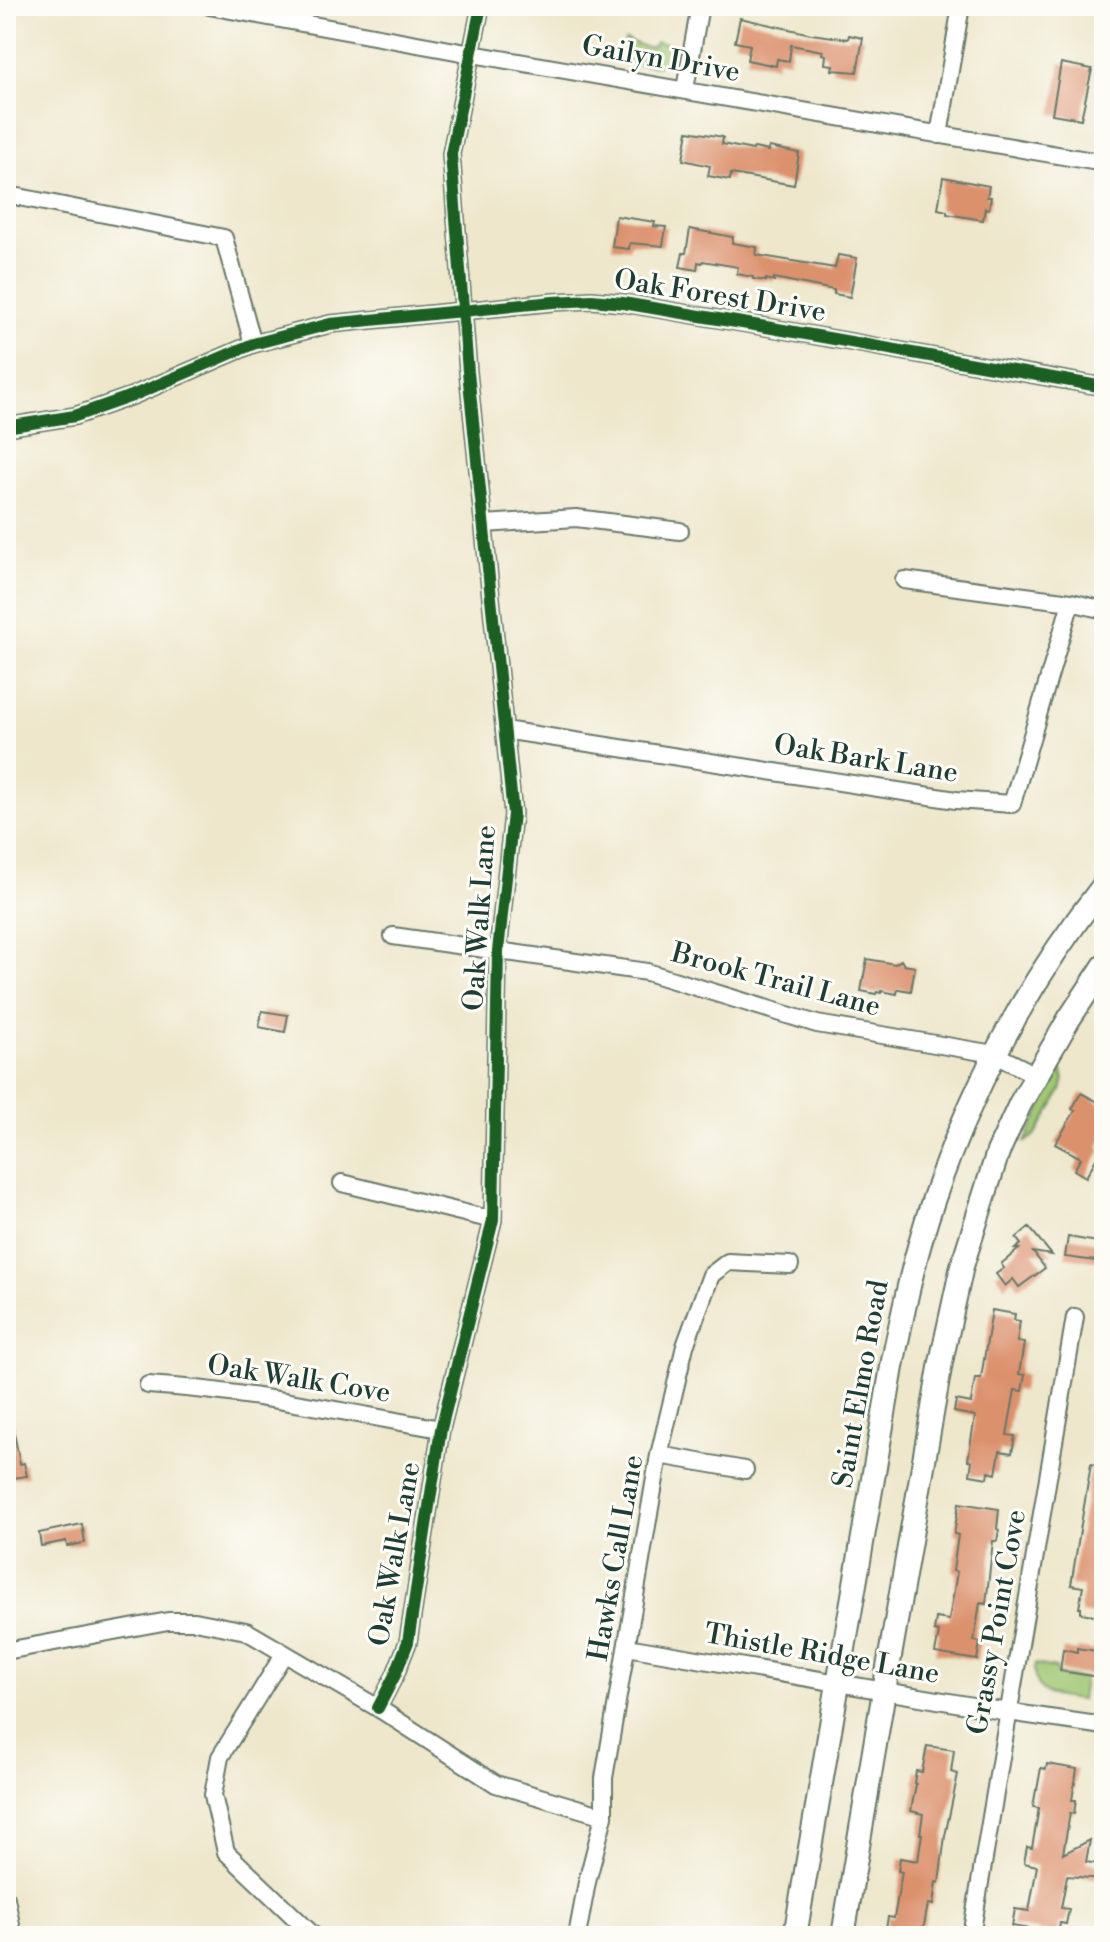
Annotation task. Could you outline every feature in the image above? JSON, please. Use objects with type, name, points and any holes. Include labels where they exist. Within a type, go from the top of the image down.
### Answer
[{"type":"main road","name":"Saint Elmo Road","points":[[795,1936],[906,1295],[932,1203],[964,1118],[994,1054],[1048,963],[1104,885]]},
{"type":"main road","points":[[843,1936],[941,1362],[962,1266],[998,1152],[1036,1075],[1104,966]]},
{"type":"street","name":"Gailyn Drive","points":[[209,6],[1104,163]]},
{"type":"street","name":"Oak Walk Lane","points":[[378,1708],[408,1642],[441,1429],[493,1220],[498,951],[513,814],[463,312],[451,154],[481,6]]},
{"type":"street","points":[[685,89],[700,6]]},
{"type":"street","points":[[939,135],[961,6]]},
{"type":"street","points":[[19,197],[224,238],[253,344]]},
{"type":"street","name":"Oak Forest Drive","points":[[6,427],[75,416],[132,396],[253,344],[330,324],[553,302],[610,301],[1104,387]]},
{"type":"street","points":[[484,524],[576,518],[680,531]]},
{"type":"street","points":[[904,580],[1071,602],[1104,610]]},
{"type":"street","name":"Oak Bark Lane","points":[[504,730],[956,800],[1012,804],[1071,602]]},
{"type":"street","name":"Brook Trail Lane","points":[[393,936],[647,972],[817,1024],[994,1054],[1036,1075]]},
{"type":"street","points":[[342,1183],[493,1220]]},
{"type":"street","name":"Hawks Call Lane","points":[[577,1936],[604,1816],[604,1778],[659,1455],[685,1346],[711,1275],[728,1262],[790,1265]]},
{"type":"street","name":"Grassy Point Cove","points":[[971,1936],[1075,1317]]},
{"type":"street","name":"Oak Walk Cove","points":[[148,1385],[189,1387],[441,1429]]},
{"type":"street","points":[[659,1455],[745,1470]]},
{"type":"street","points":[[6,1651],[159,1622],[195,1621],[246,1631],[378,1708],[496,1784],[604,1816]]},
{"type":"street","name":"Thistle Ridge Lane","points":[[627,1647],[1104,1726]]},
{"type":"street","points":[[284,1654],[220,1757],[213,1795],[226,1852],[314,1936]]},
{"type":"street","points":[[6,1898],[13,1936]]},
{"type":"green space","points":[[625,40],[646,47],[654,46],[656,42],[675,45],[667,61],[654,66],[622,60]]},
{"type":"green space","points":[[1061,1068],[1064,1079],[1061,1091],[1036,1135],[1025,1142]]},
{"type":"green space","points":[[1035,1664],[1056,1668],[1060,1675],[1084,1679],[1081,1700],[1054,1696],[1041,1689],[1035,1675]]},
{"type":"building","points":[[740,18],[811,34],[863,38],[857,72],[832,70],[833,65],[825,64],[823,51],[791,45],[789,61],[777,59],[776,66],[747,60],[750,45],[735,42]]},
{"type":"building","points":[[1061,63],[1092,69],[1081,119],[1052,114]]},
{"type":"building","points":[[688,131],[723,137],[722,144],[768,151],[769,147],[799,153],[794,185],[731,174],[730,180],[708,176],[710,166],[683,160]]},
{"type":"building","points":[[943,177],[989,186],[989,209],[985,208],[983,220],[947,214],[947,211],[938,209]]},
{"type":"building","points":[[616,216],[655,222],[654,226],[666,227],[663,246],[630,243],[629,249],[612,247]]},
{"type":"building","points":[[690,229],[733,237],[732,243],[757,247],[756,255],[835,268],[838,255],[857,258],[850,297],[834,294],[834,290],[774,278],[774,281],[753,279],[737,274],[738,267],[703,261],[698,262],[697,270],[680,267]]},
{"type":"building","points":[[867,959],[895,964],[901,960],[904,965],[915,967],[911,991],[898,989],[897,994],[881,991],[876,994],[861,991]]},
{"type":"building","points":[[262,1011],[288,1015],[285,1032],[259,1027]]},
{"type":"building","points":[[1081,1093],[1104,1105],[1104,1137],[1098,1148],[1101,1150],[1086,1177],[1074,1170],[1081,1158],[1055,1144],[1075,1111],[1072,1109]]},
{"type":"building","points":[[1029,1227],[1052,1255],[1033,1252],[1045,1268],[1019,1287],[1013,1279],[1005,1286],[996,1274],[1004,1268],[1001,1264],[1019,1249],[1015,1249],[1021,1244],[1016,1238]]},
{"type":"building","points":[[1068,1237],[1104,1243],[1104,1262],[1065,1257]]},
{"type":"building","points":[[992,1310],[1015,1314],[1014,1320],[1020,1321],[1017,1342],[1024,1343],[1019,1374],[1025,1375],[1022,1391],[1015,1390],[1007,1435],[1015,1436],[1012,1453],[1000,1451],[996,1474],[989,1472],[988,1478],[970,1475],[972,1461],[968,1460],[975,1416],[954,1412],[956,1400],[971,1403],[975,1378],[981,1378]]},
{"type":"building","points":[[6,1422],[12,1422],[20,1464],[24,1463],[27,1476],[6,1479]]},
{"type":"building","points":[[1091,1464],[1104,1467],[1104,1617],[1081,1613],[1083,1587],[1071,1585]]},
{"type":"building","points":[[959,1503],[999,1509],[999,1530],[997,1541],[993,1541],[986,1604],[980,1603],[974,1641],[980,1642],[977,1660],[935,1653],[939,1632],[934,1631],[936,1618],[949,1620],[957,1572],[953,1571],[958,1535],[954,1534]]},
{"type":"building","points":[[82,1524],[85,1543],[67,1546],[66,1541],[41,1546],[39,1533]]},
{"type":"building","points":[[1077,1648],[1103,1652],[1099,1677],[1060,1671],[1063,1649],[1077,1652]]},
{"type":"building","points":[[927,1746],[954,1750],[951,1772],[958,1774],[939,1883],[936,1882],[933,1905],[928,1904],[922,1936],[885,1934],[888,1917],[894,1918],[902,1872],[898,1871],[900,1858],[918,1861],[923,1814],[911,1811],[916,1771],[922,1772]]},
{"type":"building","points":[[1047,1764],[1077,1769],[1072,1800],[1076,1800],[1074,1814],[1070,1813],[1063,1854],[1090,1840],[1086,1862],[1104,1865],[1102,1879],[1067,1876],[1061,1908],[1069,1909],[1066,1924],[1060,1923],[1058,1934],[1012,1926],[1015,1909],[1029,1911],[1037,1866],[1024,1863],[1027,1847],[1032,1848],[1039,1808],[1033,1807],[1041,1768],[1046,1769]]},
{"type":"cycle path","points":[[378,1708],[408,1642],[441,1429],[493,1220],[498,951],[513,814],[468,372],[451,154],[481,6]]},
{"type":"cycle path","points":[[6,427],[75,416],[132,396],[253,344],[330,324],[592,300],[772,328],[1104,387]]}]
